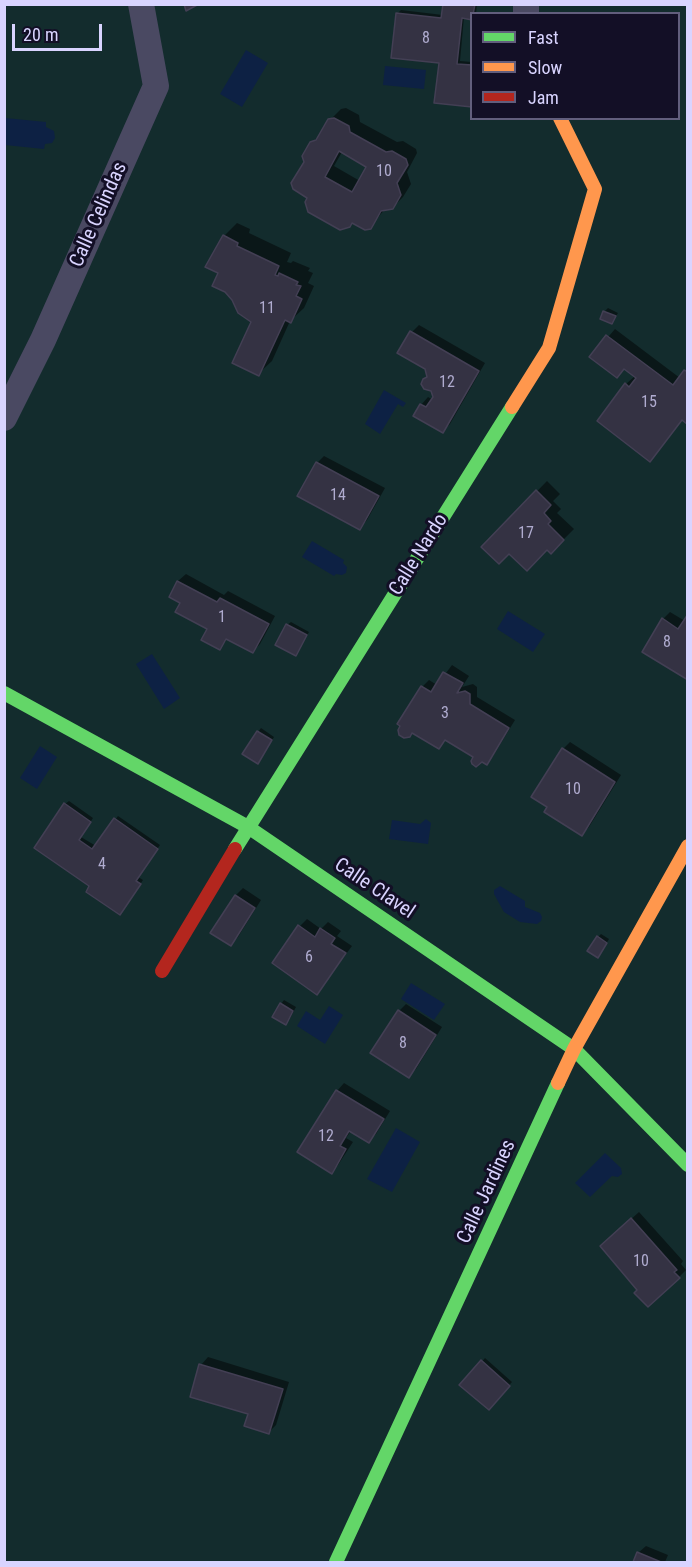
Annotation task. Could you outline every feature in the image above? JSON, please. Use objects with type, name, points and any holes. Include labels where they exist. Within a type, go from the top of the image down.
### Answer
[{"type":"street","name":"Calle Celindas","points":[[4,418],[43,340],[156,86],[141,4]]},
{"type":"street","name":"Calle Nardo","points":[[162,971],[248,827],[549,348],[595,189],[561,120]]},
{"type":"street","name":"Calle Clavel","points":[[4,693],[248,827],[574,1049],[687,1166]]},
{"type":"street","name":"Calle Jardines","points":[[336,1563],[574,1049],[687,846]]},
{"type":"green space","points":[[5,5],[687,5],[687,1562],[5,1562]]},
{"type":"water","points":[[246,50],[268,63],[242,107],[220,94]]},
{"type":"water","points":[[385,66],[426,70],[424,89],[383,85]]},
{"type":"water","points":[[5,118],[46,122],[46,127],[54,131],[55,138],[52,143],[45,144],[44,149],[5,145]]},
{"type":"water","points":[[384,390],[406,403],[403,407],[398,404],[380,434],[365,424]]},
{"type":"water","points":[[312,541],[344,560],[343,563],[347,567],[346,573],[334,576],[302,557]]},
{"type":"water","points":[[508,611],[545,634],[533,652],[497,629]]},
{"type":"water","points":[[152,654],[180,698],[164,709],[136,664]]},
{"type":"water","points":[[40,746],[57,757],[37,789],[20,778]]},
{"type":"water","points":[[426,819],[431,823],[428,844],[389,839],[392,820],[420,824]]},
{"type":"water","points":[[500,886],[525,901],[525,907],[540,913],[541,921],[537,924],[520,922],[504,912],[494,894],[494,890]]},
{"type":"water","points":[[411,983],[445,1004],[434,1020],[401,999]]},
{"type":"water","points":[[329,1006],[343,1015],[325,1044],[297,1026],[306,1011],[320,1020]]},
{"type":"water","points":[[396,1128],[420,1142],[392,1192],[367,1179]]},
{"type":"water","points":[[605,1153],[621,1168],[622,1174],[618,1177],[612,1176],[590,1197],[575,1183]]},
{"type":"building","points":[[184,4],[199,4],[186,11]]},
{"type":"building","points":[[443,4],[475,4],[474,12],[470,12],[470,20],[462,18],[457,64],[470,65],[470,107],[434,103],[439,63],[391,58],[396,13],[441,18]]},
{"type":"building","points":[[334,118],[349,126],[350,132],[386,152],[392,151],[406,159],[408,165],[397,183],[401,195],[393,209],[381,211],[371,229],[365,230],[352,223],[350,227],[340,230],[308,212],[305,202],[307,198],[293,189],[291,183],[304,162],[302,156],[310,142],[316,140],[328,119]],"holes":[[[339,151],[366,167],[352,192],[325,177]]]},
{"type":"building","points":[[223,235],[238,243],[237,246],[279,266],[275,275],[278,276],[279,273],[298,282],[296,285],[301,286],[296,296],[302,299],[291,323],[285,320],[259,376],[232,363],[251,322],[238,313],[225,292],[212,286],[218,273],[205,267]]},
{"type":"building","points":[[603,311],[616,316],[612,324],[600,319]]},
{"type":"building","points":[[410,331],[479,371],[443,433],[413,416],[420,404],[426,407],[433,397],[431,391],[424,389],[421,384],[427,377],[425,369],[397,353]]},
{"type":"building","points":[[606,335],[673,385],[684,370],[688,372],[688,425],[682,420],[650,462],[597,421],[625,383],[629,387],[636,378],[624,369],[617,378],[589,357]]},
{"type":"building","points":[[316,462],[379,496],[360,530],[297,496]]},
{"type":"building","points":[[536,490],[551,505],[544,513],[551,521],[548,524],[564,540],[551,554],[547,550],[527,571],[509,554],[499,564],[481,547]]},
{"type":"building","points":[[177,581],[217,602],[220,598],[269,624],[253,653],[226,639],[220,650],[201,640],[207,629],[175,612],[180,603],[169,597]]},
{"type":"building","points":[[688,614],[688,680],[642,652],[662,618],[678,629]]},
{"type":"building","points":[[286,624],[307,635],[296,656],[275,645]]},
{"type":"building","points":[[443,672],[463,683],[457,693],[465,691],[470,694],[470,704],[509,728],[487,765],[482,762],[476,767],[471,761],[473,757],[445,740],[439,749],[412,733],[410,737],[404,738],[399,735],[400,726],[397,724],[421,686],[431,692]]},
{"type":"building","points":[[257,731],[272,740],[258,764],[242,754]]},
{"type":"building","points":[[562,748],[615,782],[582,836],[544,812],[547,807],[531,797]]},
{"type":"building","points":[[64,803],[91,822],[79,840],[92,849],[114,818],[158,849],[136,881],[141,884],[120,915],[86,892],[89,886],[34,848]]},
{"type":"building","points":[[235,895],[255,908],[231,946],[210,933]]},
{"type":"building","points":[[298,925],[315,937],[320,928],[335,938],[331,944],[346,953],[317,995],[272,963]]},
{"type":"building","points":[[597,936],[607,943],[598,958],[587,951]]},
{"type":"building","points":[[280,1003],[293,1011],[286,1025],[272,1017]]},
{"type":"building","points":[[398,1010],[436,1035],[409,1078],[370,1053]]},
{"type":"building","points":[[336,1090],[384,1119],[369,1143],[349,1131],[340,1146],[346,1149],[332,1174],[297,1152]]},
{"type":"building","points":[[631,1218],[677,1270],[674,1272],[680,1278],[648,1307],[634,1293],[637,1290],[600,1246]]},
{"type":"building","points":[[481,1360],[510,1386],[489,1410],[459,1385]]},
{"type":"building","points":[[199,1364],[283,1389],[269,1434],[244,1426],[248,1414],[190,1397]]},
{"type":"building","points":[[637,1552],[661,1562],[633,1562]]},
{"type":"traffic: fast","points":[[235,849],[512,407]]},
{"type":"traffic: fast","points":[[4,693],[248,827],[574,1049],[688,1165]]},
{"type":"traffic: fast","points":[[336,1562],[558,1083]]},
{"type":"traffic: slow","points":[[512,407],[549,348],[595,189],[561,120]]},
{"type":"traffic: slow","points":[[558,1083],[574,1049],[688,846]]},
{"type":"traffic: jam","points":[[162,971],[235,849]]}]
